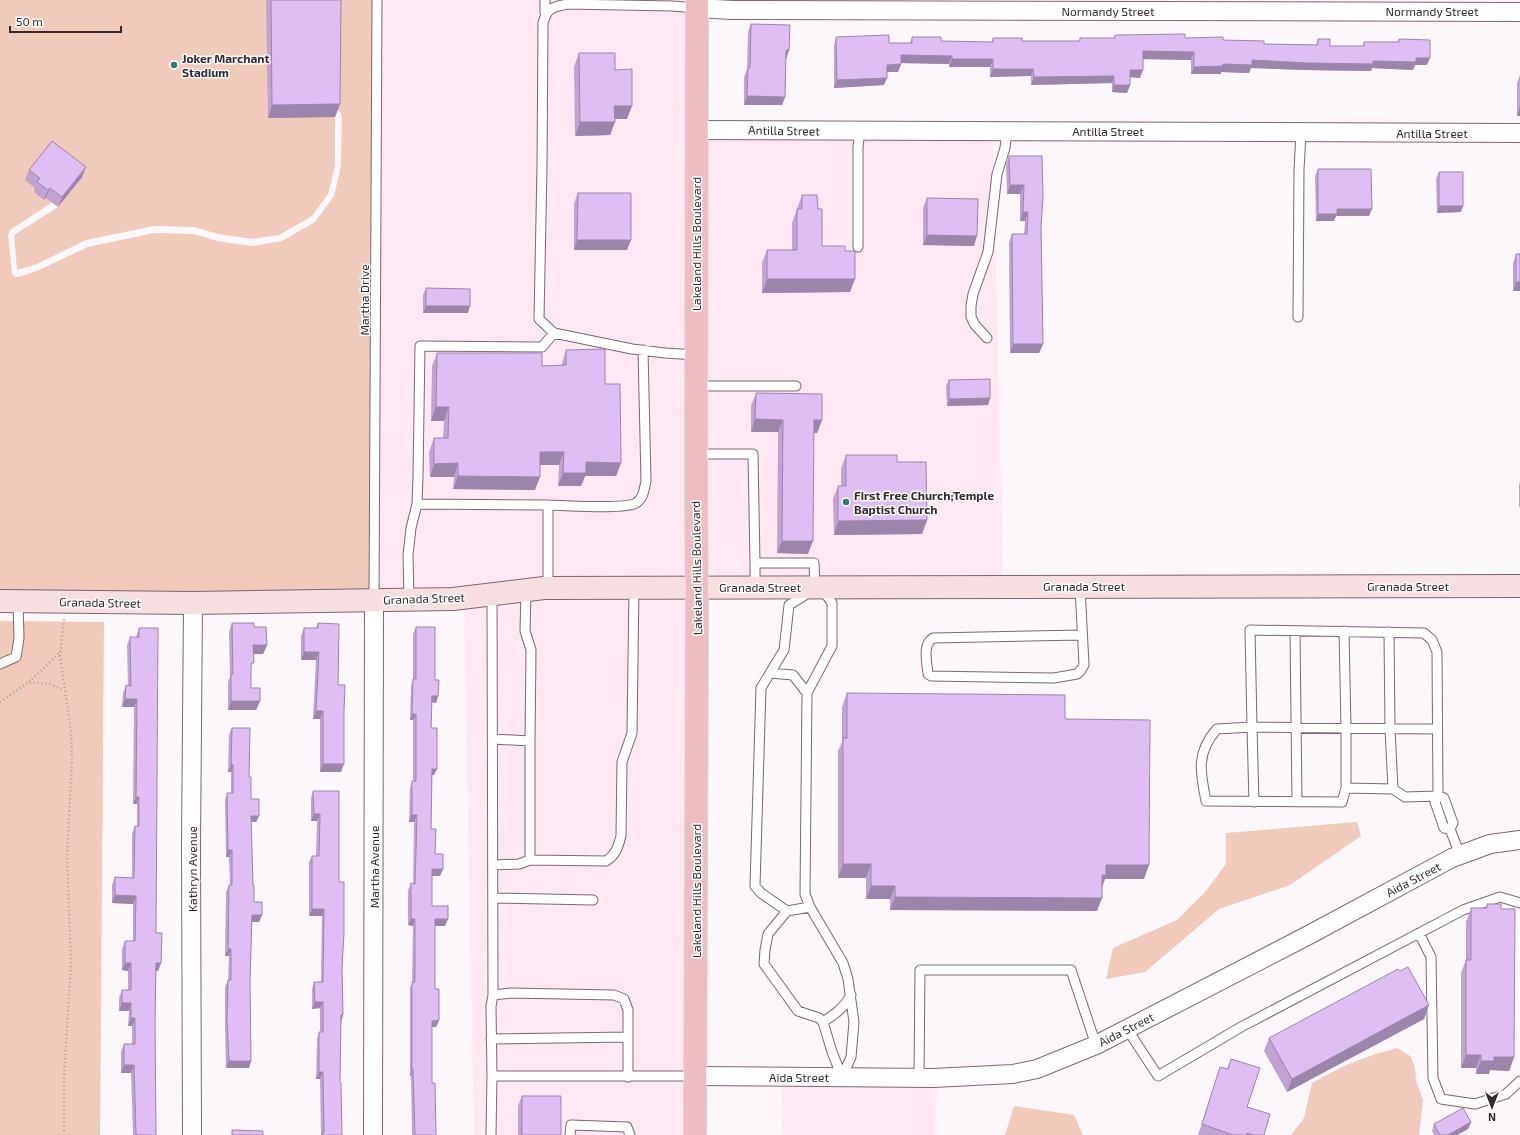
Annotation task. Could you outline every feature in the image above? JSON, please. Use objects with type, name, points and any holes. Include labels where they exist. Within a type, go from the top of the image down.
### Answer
[{"type":"main road","name":"Lakeland Hills Boulevard","points":[[695,1135],[697,4]]},
{"type":"street","name":"Normandy Street","points":[[697,4],[732,10],[807,5],[846,5],[1520,12]]},
{"type":"street","name":"Antilla Street","points":[[696,130],[1520,133]]},
{"type":"street","name":"Granada Street","points":[[9,601],[193,603],[453,599],[526,589],[634,587],[1520,586]]},
{"type":"street","name":"Martha Avenue","points":[[373,1135],[374,600]]},
{"type":"street","name":"Kathryn Avenue","points":[[192,1135],[191,837],[193,603]]},
{"type":"street","name":"Aida Street","points":[[696,1076],[919,1078],[1013,1074],[1037,1069],[1096,1045],[1452,858],[1490,844],[1520,840]]},
{"type":"lane","name":"Martha Drive","points":[[374,600],[377,0]]},
{"type":"lane","points":[[545,0],[545,14],[543,23],[539,319],[554,333],[643,350],[696,355]]},
{"type":"lane","points":[[545,14],[555,6],[567,4],[672,6],[697,4]]},
{"type":"lane","points":[[858,247],[858,147],[860,131]]},
{"type":"lane","points":[[987,338],[975,325],[971,317],[971,306],[973,294],[988,252],[997,174],[1005,148],[1007,131]]},
{"type":"lane","points":[[1298,317],[1299,170],[1301,133]]},
{"type":"lane","points":[[409,599],[408,555],[411,528],[417,504],[420,346],[542,347],[554,333]]},
{"type":"lane","points":[[417,504],[623,506],[636,502],[643,495],[646,480],[643,350]]},
{"type":"lane","points":[[696,386],[796,386]]},
{"type":"lane","points":[[696,454],[753,454],[755,587]]},
{"type":"lane","points":[[548,505],[548,588]]},
{"type":"lane","points":[[755,563],[814,563],[817,586],[832,603],[832,646],[807,693],[805,894],[810,907],[843,963],[851,995],[854,1022],[853,1043],[851,1057],[842,1077]]},
{"type":"lane","points":[[787,911],[760,894],[755,886],[761,688],[784,650],[789,605],[817,586]]},
{"type":"lane","points":[[1080,586],[1084,664],[1077,674],[1054,678],[931,676],[928,674],[926,646],[929,640],[933,638],[1082,635]]},
{"type":"lane","points":[[493,865],[519,864],[530,860],[606,861],[611,858],[617,849],[621,836],[622,762],[632,733],[634,587]]},
{"type":"lane","points":[[526,589],[525,631],[531,650],[530,860]]},
{"type":"lane","points":[[491,1135],[491,1006],[493,995],[494,898],[492,593]]},
{"type":"lane","points":[[0,664],[16,657],[19,638],[9,601]]},
{"type":"lane","points":[[1254,802],[1250,630],[1424,633],[1432,640],[1437,652],[1438,796]]},
{"type":"lane","points":[[1295,631],[1297,802]]},
{"type":"lane","points":[[1344,631],[1346,728],[1346,788],[1342,802],[1206,801],[1202,782],[1201,755],[1209,738],[1217,729],[1252,727],[1296,728],[1346,728],[1437,729]]},
{"type":"lane","points":[[1389,632],[1390,729],[1393,789]]},
{"type":"lane","points":[[770,673],[793,675],[807,693]]},
{"type":"lane","points":[[493,738],[530,741]]},
{"type":"lane","points":[[1346,788],[1393,789],[1405,797],[1438,796],[1444,798],[1453,823],[1450,829],[1460,855]]},
{"type":"lane","points":[[1127,1029],[1158,1076],[1241,1027],[1463,910],[1500,897],[1520,903]]},
{"type":"lane","points":[[494,898],[593,900]]},
{"type":"lane","points":[[810,907],[787,911],[768,934],[764,964],[798,1011],[819,1018],[823,1022],[832,1052],[842,1077]]},
{"type":"lane","points":[[1419,933],[1431,957],[1433,1078],[1441,1099],[1475,1104],[1506,1094],[1520,1081]]},
{"type":"lane","points":[[919,1078],[920,970],[1071,970],[1096,1045]]},
{"type":"lane","points":[[493,995],[510,993],[614,995],[624,999],[628,1010],[628,1077]]},
{"type":"lane","points":[[823,1022],[839,1011],[846,1004],[851,995]]},
{"type":"lane","points":[[491,1039],[628,1037]]},
{"type":"lane","points":[[492,1076],[696,1076]]},
{"type":"lane","points":[[570,1135],[571,1125],[627,1127],[630,1135]]},
{"type":"path","points":[[64,619],[61,651],[64,690],[71,732],[72,760],[67,858],[70,963],[64,1078],[64,1135]]},
{"type":"path","points":[[0,702],[29,682],[61,651]]},
{"type":"path","points":[[29,682],[50,684],[64,690]]},
{"type":"shaded area","points":[[0,0],[372,0],[370,591],[318,593],[0,593]],"holes":[[[337,110],[341,113],[341,166],[334,196],[315,222],[282,241],[252,246],[217,241],[194,234],[154,233],[88,247],[39,270],[19,277],[15,277],[12,274],[8,235],[10,230],[54,201],[82,177],[58,207],[14,235],[17,270],[37,264],[86,240],[154,226],[194,227],[218,234],[253,239],[279,235],[312,216],[328,194],[335,166],[335,111]]]},
{"type":"shaded area","points":[[372,0],[689,0],[689,578],[453,590],[370,591]]},
{"type":"shaded area","points":[[704,138],[993,140],[1003,577],[705,578]]},
{"type":"shaded area","points":[[690,595],[687,1135],[474,1135],[464,606],[545,596]]},
{"type":"shaded area","points":[[0,621],[104,622],[100,1135],[0,1135]]},
{"type":"shaded area","points":[[1357,822],[1361,836],[1290,885],[1219,909],[1145,972],[1106,979],[1113,948],[1177,920],[1205,892],[1226,864],[1226,833]]},
{"type":"shaded area","points":[[1397,1048],[1410,1056],[1415,1067],[1416,1081],[1423,1100],[1419,1135],[1291,1135],[1304,1118],[1312,1083],[1353,1062]]},
{"type":"shaded area","points":[[937,1086],[935,1135],[783,1135],[781,1087]]},
{"type":"shaded area","points":[[1014,1106],[1074,1115],[1083,1135],[1005,1135]]},
{"type":"building","points":[[271,0],[341,0],[340,104],[272,105]]},
{"type":"building","points":[[751,24],[790,25],[789,50],[786,50],[785,97],[747,96],[748,68],[750,68]]},
{"type":"building","points":[[1185,34],[1185,38],[1223,37],[1223,40],[1264,41],[1264,44],[1318,45],[1318,39],[1330,39],[1330,46],[1364,46],[1364,42],[1399,42],[1399,39],[1430,40],[1430,58],[1416,58],[1416,62],[1373,61],[1373,64],[1252,60],[1252,65],[1223,64],[1223,66],[1194,67],[1194,52],[1143,51],[1143,70],[1130,70],[1130,85],[1114,85],[1114,76],[1034,77],[1033,69],[993,69],[993,59],[952,59],[952,56],[901,55],[901,64],[887,65],[887,78],[837,80],[836,37],[889,35],[889,43],[912,43],[912,37],[941,37],[941,41],[993,42],[993,38],[1022,38],[1022,41],[1080,41],[1080,38],[1115,38],[1115,35]]},
{"type":"building","points":[[579,53],[615,53],[615,70],[632,69],[632,106],[614,106],[615,122],[580,122]]},
{"type":"building","points":[[52,141],[86,167],[62,197],[50,188],[48,190],[37,182],[40,178],[29,170]]},
{"type":"building","points":[[1009,156],[1042,156],[1043,198],[1041,226],[1043,344],[1013,344],[1012,234],[1027,234],[1028,212],[1023,212],[1024,185],[1010,185]]},
{"type":"building","points":[[1318,169],[1371,169],[1372,209],[1337,209],[1337,214],[1318,214]]},
{"type":"building","points":[[1439,172],[1463,172],[1463,206],[1439,206]]},
{"type":"building","points":[[578,193],[631,193],[631,240],[577,240]]},
{"type":"building","points":[[802,195],[817,195],[818,209],[822,209],[822,246],[845,246],[845,251],[855,251],[855,279],[767,279],[767,250],[797,250],[797,209],[802,209]]},
{"type":"building","points":[[927,198],[978,199],[977,236],[927,235]]},
{"type":"building","points":[[1516,254],[1520,254],[1520,282],[1516,282]]},
{"type":"building","points":[[426,288],[470,289],[470,306],[426,306]]},
{"type":"building","points":[[605,349],[605,384],[620,384],[621,463],[586,462],[586,473],[563,473],[564,452],[540,452],[540,477],[458,476],[458,463],[434,464],[434,438],[448,438],[449,407],[436,407],[437,353],[542,353],[542,366],[566,365],[566,350]]},
{"type":"building","points":[[990,379],[990,398],[949,399],[949,380]]},
{"type":"building","points":[[756,393],[822,394],[822,420],[814,420],[813,541],[782,541],[783,420],[755,419]]},
{"type":"building","points":[[846,455],[897,455],[897,462],[926,462],[927,520],[838,521],[838,486],[846,486]]},
{"type":"building","points":[[232,623],[254,623],[254,627],[266,627],[267,645],[253,645],[254,663],[251,663],[251,688],[260,688],[260,701],[231,701],[231,674],[233,674]]},
{"type":"building","points":[[318,623],[339,624],[338,685],[345,685],[344,764],[323,764],[323,711],[316,711],[319,652],[304,652],[304,628],[318,628]]},
{"type":"building","points":[[416,627],[435,627],[435,680],[439,680],[438,696],[432,696],[431,728],[437,728],[437,769],[432,769],[431,829],[436,829],[435,854],[443,854],[443,869],[432,869],[432,906],[448,906],[448,919],[435,919],[435,989],[439,989],[439,1020],[432,1021],[432,1083],[435,1083],[436,1135],[415,1135],[412,1069],[412,982],[415,982],[415,919],[411,919],[411,883],[415,884],[417,815],[412,815],[412,781],[416,781],[416,714],[412,714],[413,679],[416,679]]},
{"type":"building","points":[[139,628],[158,628],[156,933],[162,933],[161,963],[156,963],[156,1135],[136,1135],[134,1065],[124,1065],[124,1044],[135,1044],[135,1018],[131,1018],[131,1003],[122,1003],[122,990],[131,990],[131,963],[125,963],[125,941],[135,941],[136,896],[115,895],[115,877],[134,878],[135,826],[139,826],[139,797],[136,797],[137,699],[125,699],[126,685],[131,686],[130,637],[139,637]]},
{"type":"building","points":[[847,693],[1065,695],[1065,719],[1150,720],[1149,865],[1106,865],[1106,875],[1102,875],[1102,898],[895,897],[895,886],[871,886],[871,864],[843,864],[843,738],[847,738]]},
{"type":"building","points":[[232,728],[250,728],[249,777],[251,777],[251,799],[259,799],[259,816],[251,816],[254,902],[262,902],[262,915],[252,915],[250,981],[251,1061],[229,1061],[227,1020],[228,980],[231,980],[231,949],[228,949],[229,885],[232,885],[232,850],[228,850],[227,793],[233,793],[233,765],[231,765]]},
{"type":"building","points":[[313,791],[339,791],[339,882],[344,882],[342,967],[343,1015],[341,1015],[340,1083],[342,1135],[322,1135],[322,1133],[324,1133],[323,1072],[319,1072],[319,1032],[323,1032],[323,1002],[315,1002],[314,982],[323,982],[324,909],[312,909],[312,856],[319,856],[320,814],[314,814]]},
{"type":"building","points":[[1487,904],[1501,904],[1501,909],[1515,909],[1514,1057],[1494,1057],[1494,1061],[1481,1061],[1481,1055],[1466,1055],[1466,960],[1471,960],[1471,908],[1487,908]]},
{"type":"building","points":[[1408,967],[1429,1005],[1292,1079],[1269,1038],[1398,969],[1400,971]]},
{"type":"building","points":[[1231,1059],[1260,1068],[1247,1107],[1270,1114],[1264,1135],[1247,1133],[1246,1135],[1233,1135],[1202,1124],[1220,1067],[1228,1069]]},
{"type":"building","points":[[522,1096],[561,1096],[561,1135],[522,1135]]},
{"type":"building","points":[[1463,1108],[1471,1122],[1448,1135],[1440,1135],[1434,1124]]},
{"type":"building","points":[[232,1130],[263,1131],[263,1135],[232,1135]]},
{"type":"place","name":"Joker Marchant Stadium","points":[[174,65]]},
{"type":"place","name":"First Free Church;Temple Baptist Church","points":[[846,502]]}]
